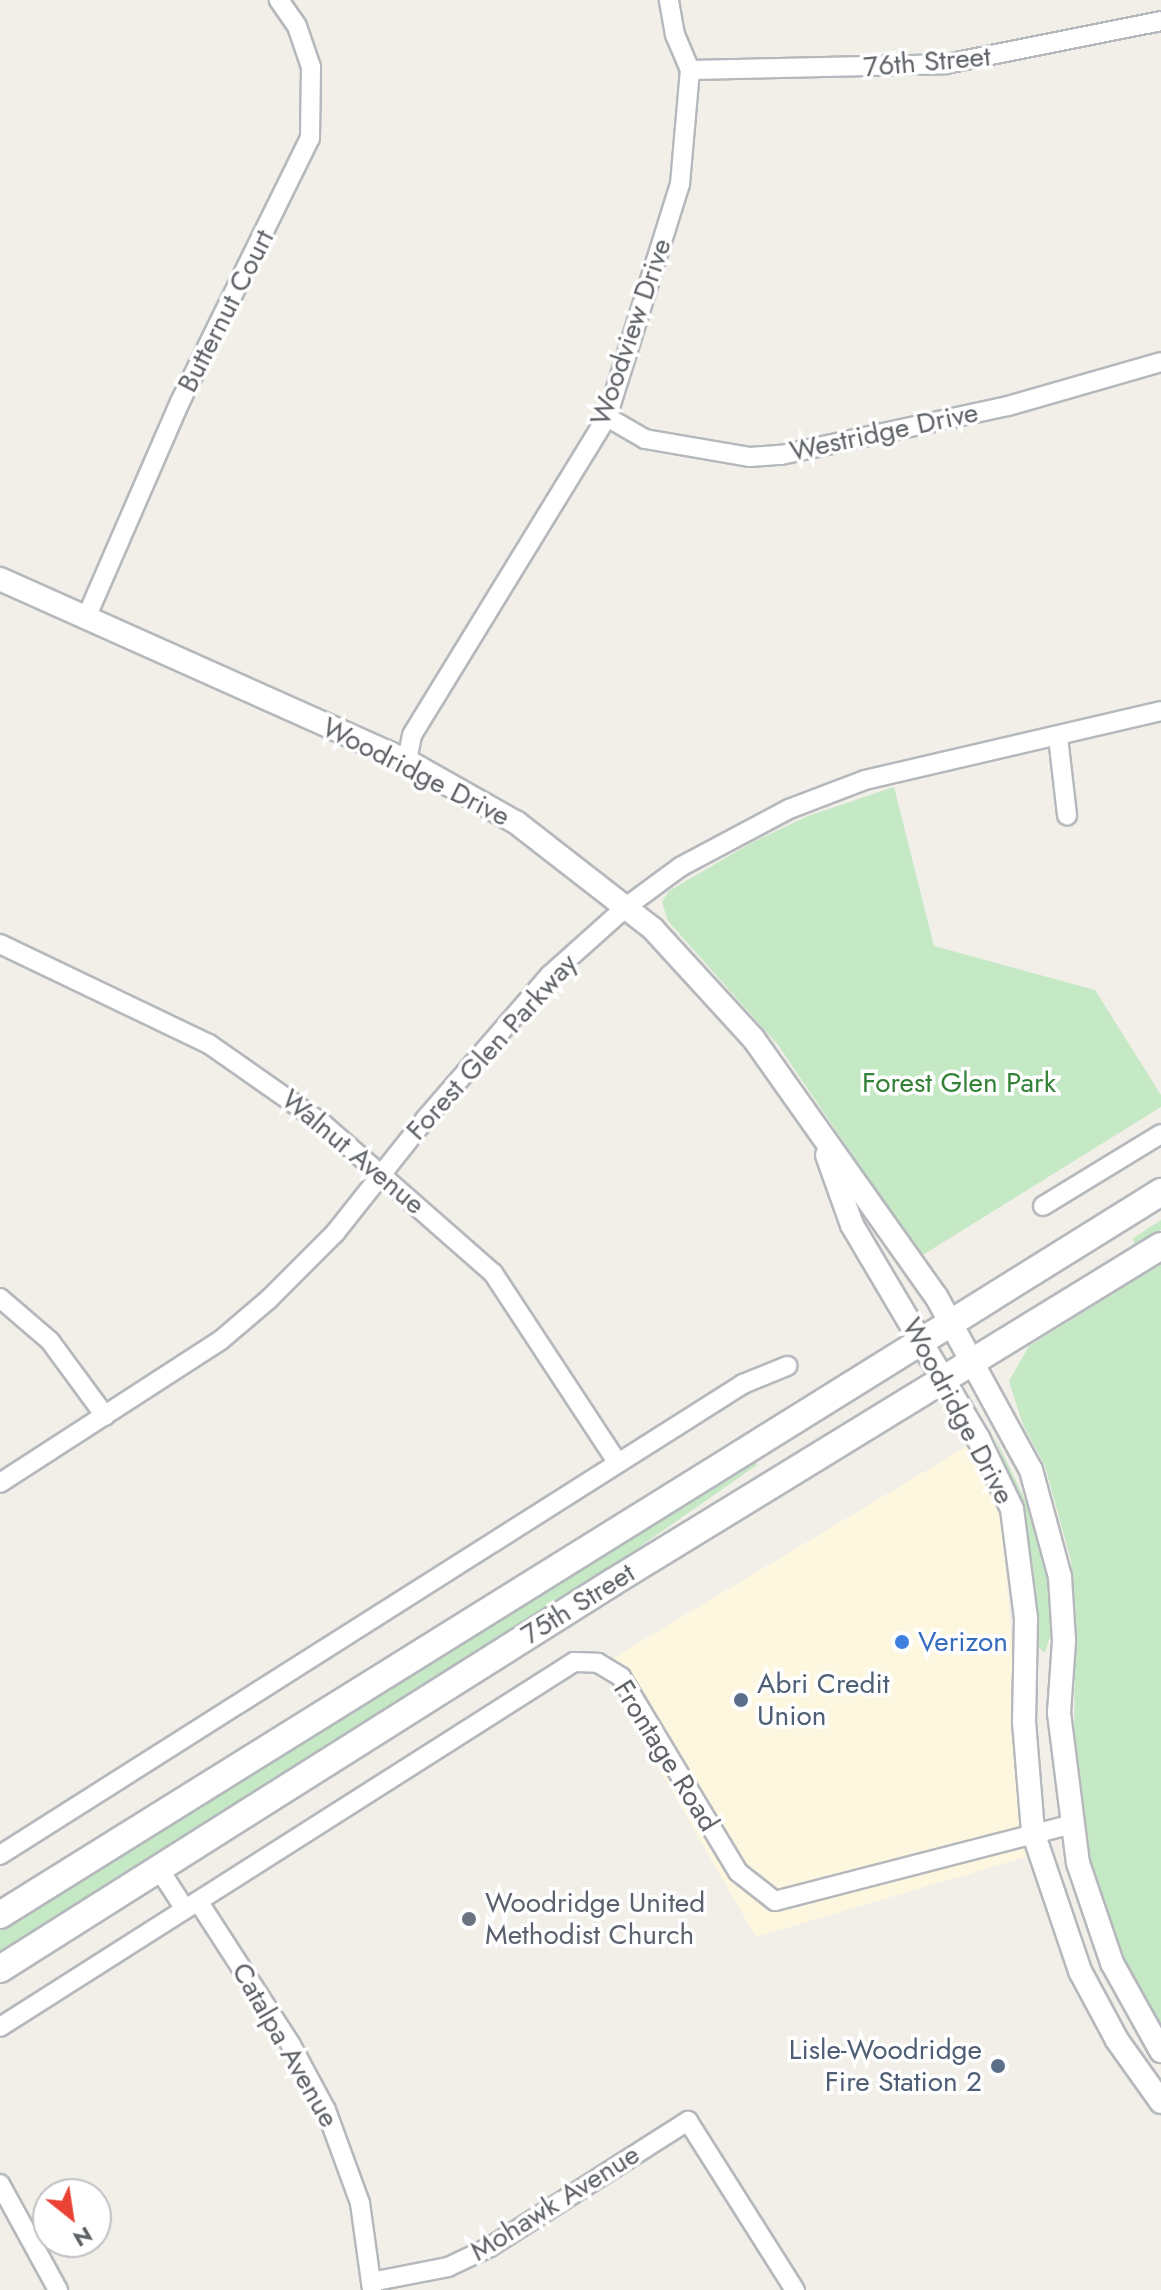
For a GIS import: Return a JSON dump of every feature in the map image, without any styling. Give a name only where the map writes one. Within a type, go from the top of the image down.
[{"type":"main road","name":"75th Street","points":[[0,1915],[1161,1192]]},
{"type":"main road","name":"75th Street","points":[[0,1969],[1161,1246]]},
{"type":"street","name":"Butternut Court","points":[[86,618],[180,402],[310,138],[311,67],[297,26],[279,0]]},
{"type":"street","name":"Woodview Drive","points":[[407,761],[412,735],[607,417],[680,184],[690,70],[675,35],[669,0]]},
{"type":"street","name":"76th Street","points":[[690,70],[946,64],[1161,21]]},
{"type":"street","name":"Westridge Drive","points":[[607,417],[645,439],[750,457],[781,455],[1008,406],[1161,362]]},
{"type":"street","name":"Woodridge Drive","points":[[0,579],[407,761],[517,823],[626,907],[686,962],[753,1038],[821,1139],[883,1215],[950,1321],[1031,1470],[1047,1517],[1062,1607],[1059,1713],[1078,1863],[1103,1939],[1161,2051]]},
{"type":"street","name":"Forest Glen Parkway","points":[[0,1483],[221,1340],[269,1299],[335,1233],[527,999],[626,907],[711,849],[815,799],[920,766],[1058,737],[1161,711]]},
{"type":"street","points":[[1058,737],[1067,815]]},
{"type":"street","name":"Walnut Avenue","points":[[0,944],[209,1044],[287,1096],[493,1273],[618,1463]]},
{"type":"street","points":[[1043,1206],[1161,1134]]},
{"type":"street","name":"Woodridge Drive","points":[[821,1139],[852,1225],[1000,1476],[1017,1527],[1026,1619],[1024,1722],[1033,1832],[1080,1971],[1117,2040],[1161,2102]]},
{"type":"street","points":[[0,1298],[50,1341],[105,1416]]},
{"type":"street","points":[[0,1855],[743,1384],[787,1366]]},
{"type":"street","name":"Frontage Road","points":[[0,2027],[574,1662],[598,1663],[621,1677],[738,1872],[775,1901],[1073,1824]]},
{"type":"street","name":"Catalpa Avenue","points":[[159,1869],[192,1905],[291,2045],[326,2110],[360,2203],[372,2286]]},
{"type":"street","name":"Mohawk Avenue","points":[[372,2286],[448,2267],[490,2247],[688,2121],[795,2290]]},
{"type":"street","points":[[0,2184],[58,2290]]},
{"type":"shaded area","points":[[969,1445],[1000,1498],[1029,1856],[756,1937],[600,1666]]},
{"type":"green space","name":"Forest Glen Park","points":[[894,787],[934,946],[1095,990],[1161,1095],[1161,1107],[921,1256],[778,1045],[668,921],[662,902],[669,891],[751,843],[808,816]]},
{"type":"green space","points":[[1161,1220],[1161,1230],[1136,1245],[1132,1239]]},
{"type":"green space","points":[[1161,1264],[1161,2034],[1125,1966],[1091,1870],[1074,1771],[1075,1602],[1071,1561],[1045,1466],[1023,1425],[1009,1381],[1029,1346]]},
{"type":"green space","points":[[994,1435],[1027,1504],[1049,1565],[1053,1627],[1045,1653],[1036,1645],[1024,1514]]},
{"type":"green space","points":[[754,1458],[757,1465],[605,1571],[0,1953],[0,1931]]},
{"type":"place","name":"Verizon","points":[[902,1642]]},
{"type":"place","name":"Abri Credit Union","points":[[741,1700]]},
{"type":"place","name":"Woodridge United Methodist Church","points":[[469,1919]]},
{"type":"place","name":"Lisle-Woodridge Fire Station 2","points":[[998,2066]]}]
